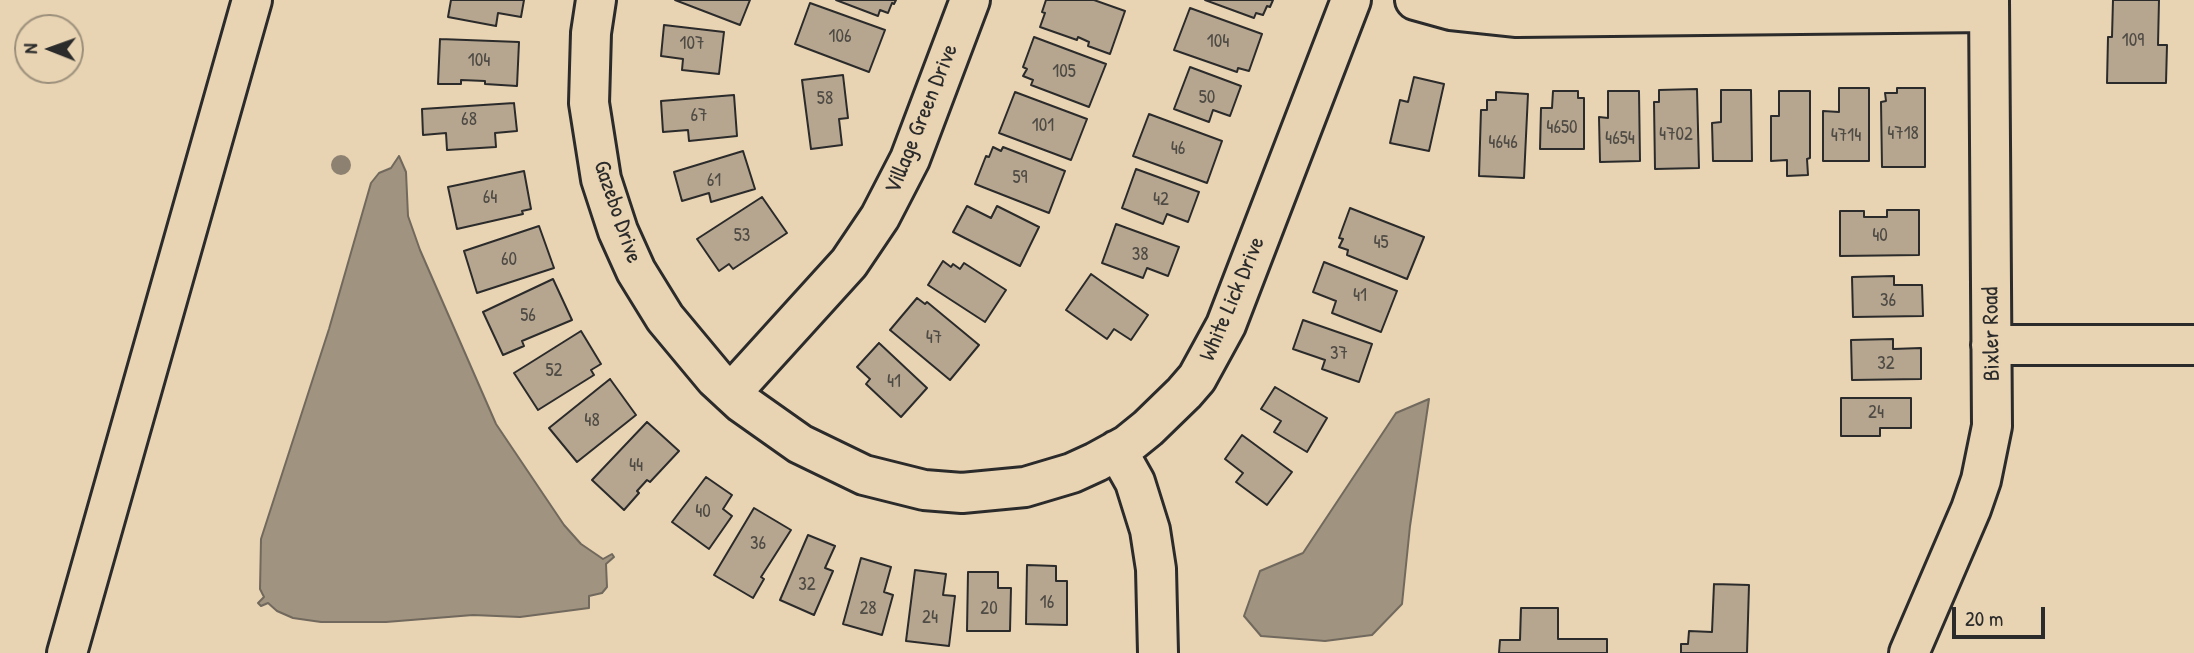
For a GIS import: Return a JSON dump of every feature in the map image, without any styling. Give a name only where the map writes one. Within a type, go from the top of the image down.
[{"type":"main road","points":[[69,646],[252,0]]},
{"type":"main road","name":"Gazebo Drive","points":[[596,0],[591,33],[591,125],[601,179],[618,230],[636,271],[658,309],[699,361],[731,393]]},
{"type":"main road","name":"Village Green Drive","points":[[731,393],[849,263],[880,217],[910,159],[970,0]]},
{"type":"main road","name":"White Lick Drive","points":[[731,393],[788,436],[825,457],[864,475],[936,492],[976,493],[1025,487],[1072,473],[1118,450],[1149,428],[1184,394],[1221,338],[1351,0]]},
{"type":"main road","points":[[1415,0],[1451,10],[1517,17],[1989,6]]},
{"type":"main road","name":"Bixler Road","points":[[1909,653],[1971,509],[1981,480],[1992,426],[1989,6]]},
{"type":"main road","points":[[1991,345],[2194,345]]},
{"type":"main road","points":[[1118,450],[1135,482],[1148,518],[1156,569],[1158,653]]},
{"type":"shaded area","points":[[399,156],[406,172],[408,216],[420,250],[496,424],[564,525],[581,544],[603,559],[612,554],[614,557],[606,564],[607,587],[602,593],[589,596],[589,608],[520,617],[473,615],[386,622],[321,622],[293,618],[277,611],[268,603],[261,606],[258,603],[264,597],[260,589],[261,539],[329,329],[371,183],[379,173],[391,168]]},
{"type":"shaded area","points":[[1429,399],[1410,526],[1402,604],[1372,635],[1325,641],[1261,636],[1244,616],[1260,571],[1303,553],[1396,413]]},
{"type":"building","points":[[451,0],[524,0],[521,17],[498,13],[496,26],[448,17]]},
{"type":"building","points":[[675,0],[750,0],[740,25]]},
{"type":"building","points":[[836,0],[896,0],[888,13],[880,10],[878,16]]},
{"type":"building","points":[[1046,0],[1094,0],[1125,11],[1110,54],[1088,46],[1089,42],[1078,37],[1077,40],[1040,27]]},
{"type":"building","points":[[1205,0],[1273,0],[1263,15],[1256,13],[1254,18]]},
{"type":"building","points":[[2113,0],[2159,0],[2158,45],[2167,45],[2166,83],[2107,83],[2108,37],[2112,37]]},
{"type":"building","points":[[810,3],[885,30],[869,72],[795,44]]},
{"type":"building","points":[[1190,8],[1262,34],[1249,71],[1238,68],[1237,72],[1174,50]]},
{"type":"building","points":[[664,25],[724,32],[719,74],[682,70],[683,59],[661,56]]},
{"type":"building","points":[[1034,37],[1106,64],[1089,107],[1031,85],[1033,80],[1023,76],[1027,69],[1023,67]]},
{"type":"building","points":[[440,39],[519,42],[517,86],[461,80],[461,84],[438,84]]},
{"type":"building","points":[[1190,67],[1241,86],[1230,116],[1213,110],[1209,122],[1174,109]]},
{"type":"building","points":[[843,75],[848,118],[839,119],[842,145],[811,149],[802,80]]},
{"type":"building","points":[[1414,77],[1444,84],[1429,151],[1390,143],[1400,100],[1408,102]]},
{"type":"building","points":[[1839,88],[1869,88],[1869,161],[1823,161],[1823,111],[1839,112]]},
{"type":"building","points":[[1897,88],[1925,88],[1925,167],[1882,167],[1881,102],[1886,101],[1885,93],[1897,93]]},
{"type":"building","points":[[1697,89],[1699,168],[1655,169],[1654,102],[1659,102],[1659,90]]},
{"type":"building","points":[[1721,90],[1751,90],[1752,161],[1713,161],[1712,123],[1721,122]]},
{"type":"building","points":[[1553,91],[1578,91],[1578,98],[1584,98],[1584,149],[1540,149],[1541,108],[1552,108]]},
{"type":"building","points":[[1608,91],[1639,91],[1640,161],[1600,162],[1599,117],[1608,118]]},
{"type":"building","points":[[1779,91],[1810,91],[1808,175],[1787,176],[1787,160],[1771,161],[1771,116],[1779,116]]},
{"type":"building","points":[[1015,92],[1087,119],[1071,160],[999,133]]},
{"type":"building","points":[[1496,92],[1528,94],[1524,178],[1479,176],[1481,110],[1487,110],[1487,100],[1496,100]]},
{"type":"building","points":[[734,95],[737,136],[689,141],[688,130],[663,132],[661,101]]},
{"type":"building","points":[[514,103],[517,131],[495,133],[496,147],[447,150],[446,133],[423,135],[422,109]]},
{"type":"building","points":[[1149,114],[1222,141],[1207,183],[1133,156]]},
{"type":"building","points":[[993,147],[1001,151],[1003,147],[1065,171],[1049,213],[975,184],[986,156],[989,157]]},
{"type":"building","points":[[743,151],[755,189],[711,202],[709,193],[682,201],[674,172]]},
{"type":"building","points":[[1136,169],[1199,192],[1188,222],[1167,214],[1163,224],[1122,208]]},
{"type":"building","points":[[524,171],[531,209],[522,211],[523,214],[457,229],[448,187]]},
{"type":"building","points":[[762,197],[787,233],[733,269],[729,264],[719,271],[697,239]]},
{"type":"building","points":[[967,206],[991,218],[997,206],[1039,227],[1020,266],[953,232]]},
{"type":"building","points":[[1350,208],[1424,237],[1407,279],[1347,255],[1348,250],[1339,247],[1343,239],[1339,238]]},
{"type":"building","points":[[1887,210],[1919,210],[1919,255],[1840,256],[1840,211],[1864,211],[1864,217],[1887,217]]},
{"type":"building","points":[[1116,224],[1179,247],[1168,276],[1147,268],[1143,278],[1102,263]]},
{"type":"building","points":[[539,226],[554,268],[477,293],[464,251]]},
{"type":"building","points":[[943,261],[960,269],[964,263],[1006,290],[985,322],[928,285]]},
{"type":"building","points":[[1324,262],[1397,291],[1381,332],[1332,313],[1336,301],[1313,292]]},
{"type":"building","points":[[1091,274],[1148,315],[1131,340],[1114,329],[1107,339],[1066,310]]},
{"type":"building","points":[[1894,276],[1894,285],[1922,285],[1923,316],[1853,317],[1852,277]]},
{"type":"building","points":[[553,279],[572,320],[522,341],[524,346],[503,355],[483,312]]},
{"type":"building","points":[[917,298],[925,304],[927,302],[979,345],[950,380],[890,330]]},
{"type":"building","points":[[1303,320],[1372,344],[1359,382],[1322,369],[1325,360],[1293,349]]},
{"type":"building","points":[[581,331],[601,364],[591,370],[594,375],[538,410],[514,373]]},
{"type":"building","points":[[1893,339],[1893,349],[1921,348],[1921,379],[1852,380],[1851,340]]},
{"type":"building","points":[[879,343],[927,388],[901,417],[866,384],[870,379],[857,367]]},
{"type":"building","points":[[610,379],[636,415],[577,462],[549,428]]},
{"type":"building","points":[[1275,387],[1327,418],[1307,452],[1274,432],[1281,421],[1261,409]]},
{"type":"building","points":[[1841,398],[1911,398],[1911,428],[1880,428],[1880,436],[1841,436]]},
{"type":"building","points":[[647,422],[679,451],[650,482],[647,480],[624,510],[592,480]]},
{"type":"building","points":[[1242,435],[1292,472],[1267,505],[1236,482],[1243,473],[1225,459]]},
{"type":"building","points":[[706,477],[732,495],[723,509],[732,516],[709,549],[672,522]]},
{"type":"building","points":[[754,508],[791,530],[761,577],[764,579],[753,598],[714,575]]},
{"type":"building","points":[[808,535],[835,546],[825,568],[833,571],[814,615],[780,600]]},
{"type":"building","points":[[861,558],[891,567],[884,592],[893,595],[882,635],[843,624]]},
{"type":"building","points":[[1027,565],[1056,566],[1056,581],[1067,581],[1067,625],[1026,624]]},
{"type":"building","points":[[915,570],[946,574],[943,595],[955,596],[949,646],[906,641]]},
{"type":"building","points":[[968,572],[998,572],[998,588],[1011,588],[1010,631],[967,631]]},
{"type":"building","points":[[1714,584],[1749,585],[1747,653],[1681,653],[1681,644],[1688,644],[1689,631],[1712,632]]},
{"type":"building","points":[[1521,608],[1558,608],[1558,639],[1607,639],[1607,653],[1499,653],[1500,640],[1520,640]]}]
